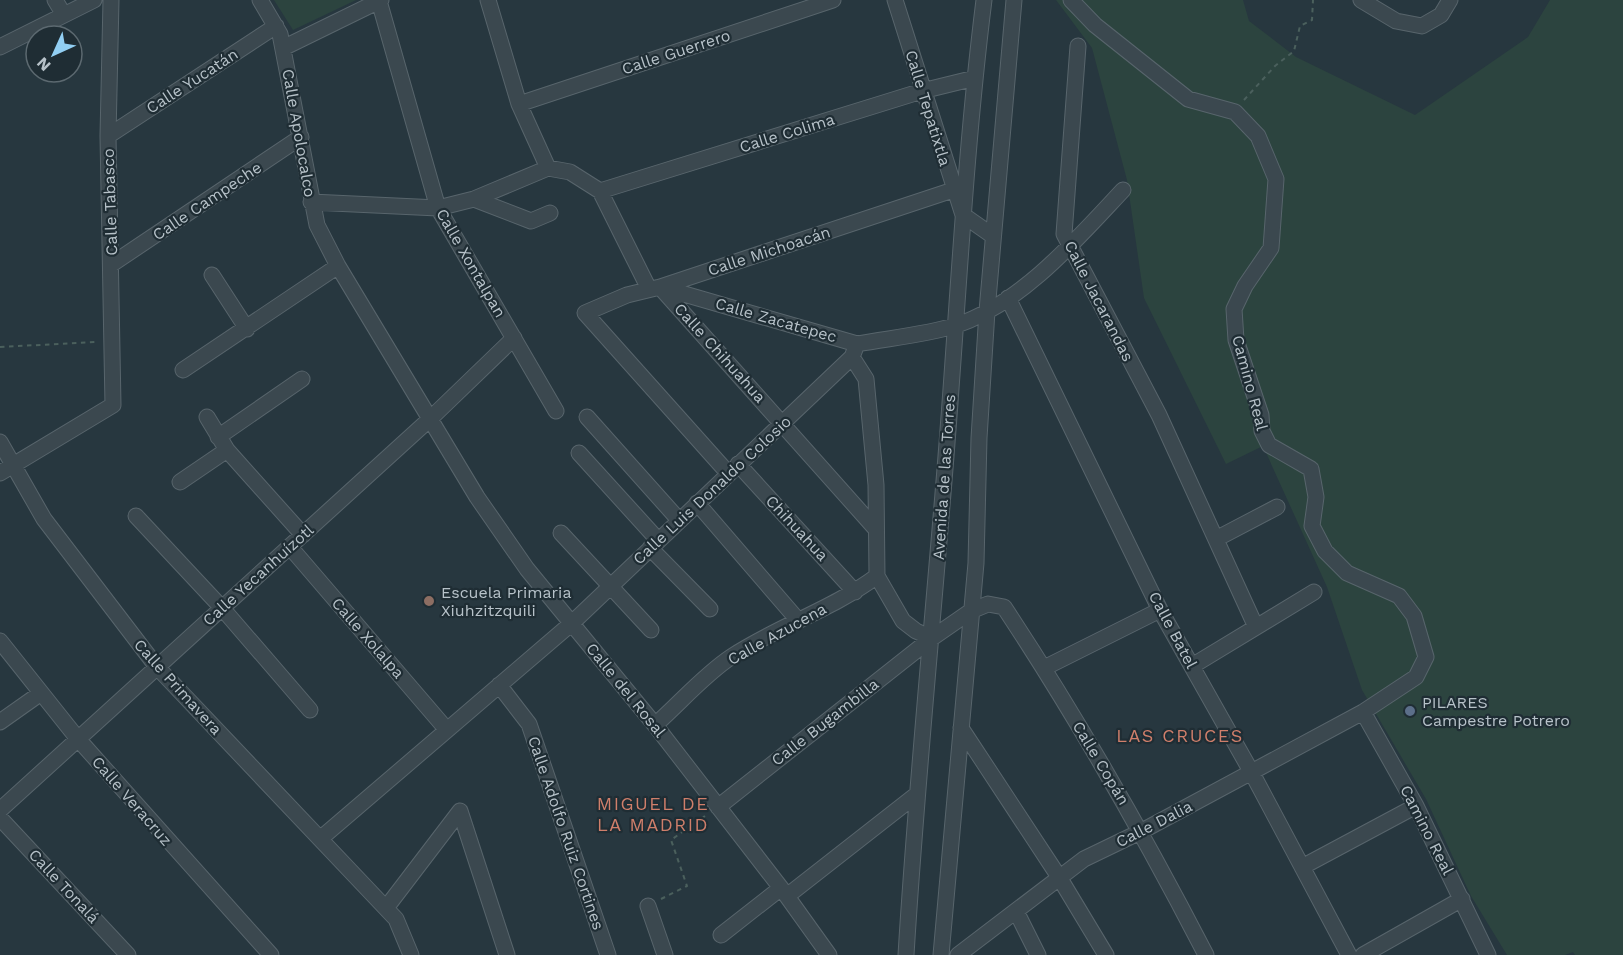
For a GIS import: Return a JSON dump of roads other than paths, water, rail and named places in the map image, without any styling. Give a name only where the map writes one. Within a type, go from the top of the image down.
[{"type":"street","points":[[55,0],[64,15]]},
{"type":"street","points":[[0,47],[94,0]]},
{"type":"street","name":"Calle Tabasco","points":[[14,464],[113,405],[108,136],[111,0]]},
{"type":"street","name":"Calle Apolocalco","points":[[260,0],[276,26],[283,48],[316,225],[338,266],[431,418]]},
{"type":"street","points":[[488,0],[519,104],[548,168]]},
{"type":"street","name":"Calle Guerrero","points":[[519,104],[833,0]]},
{"type":"street","name":"Calle Tepatixtla","points":[[895,0],[953,190],[963,215]]},
{"type":"street","name":"Avenida de las Torres","points":[[906,955],[916,795],[932,638],[963,215],[984,0]]},
{"type":"street","name":"Avenida de las Torres","points":[[941,955],[971,611],[987,311],[1014,0]]},
{"type":"street","name":"Camino Real","points":[[1071,0],[1095,25],[1188,99],[1235,112],[1258,136],[1276,179],[1271,248],[1245,286],[1234,309],[1236,340],[1261,415],[1262,431],[1269,445],[1311,469],[1316,497],[1312,526],[1325,551],[1347,573],[1399,596],[1414,616],[1425,657],[1416,677],[1363,712],[1416,806],[1488,955]]},
{"type":"street","points":[[1361,0],[1396,21],[1422,26],[1441,15],[1450,0]]},
{"type":"street","points":[[283,48],[380,1]]},
{"type":"street","name":"Calle Xontalpan","points":[[380,1],[438,208],[556,411]]},
{"type":"street","name":"Calle Yucatán","points":[[108,136],[276,26]]},
{"type":"street","name":"Calle Jacarandas","points":[[1078,46],[1064,234],[1159,415],[1255,625]]},
{"type":"street","name":"Calle Colima","points":[[600,191],[922,91],[975,78]]},
{"type":"street","name":"Calle Campeche","points":[[112,264],[301,137]]},
{"type":"street","points":[[311,202],[438,208],[474,199],[548,168],[570,172],[600,191]]},
{"type":"street","name":"Calle Michoacán","points":[[733,469],[585,313],[627,295],[953,190]]},
{"type":"street","points":[[932,638],[916,631],[903,621],[878,576],[874,527],[876,485],[866,379],[855,350],[956,325],[987,311],[1008,298],[1070,246],[1123,190]]},
{"type":"street","name":"Calle Chihuahua","points":[[600,191],[654,288],[784,423],[874,527]]},
{"type":"street","points":[[474,199],[531,221],[550,213]]},
{"type":"street","points":[[963,215],[993,236]]},
{"type":"street","points":[[183,370],[338,266]]},
{"type":"street","points":[[212,274],[247,329]]},
{"type":"street","name":"Calle Zacatepec","points":[[654,288],[855,350]]},
{"type":"street","name":"Calle Batel","points":[[1008,298],[1160,610],[1252,773],[1349,955]]},
{"type":"street","name":"Calle Yecanhuízotl","points":[[0,810],[431,418],[514,338]]},
{"type":"street","name":"Calle Luis Donaldo Colosio","points":[[320,839],[572,623],[784,423],[855,350]]},
{"type":"street","points":[[218,436],[302,379]]},
{"type":"street","points":[[207,417],[227,450],[303,535]]},
{"type":"street","points":[[587,417],[679,520]]},
{"type":"street","name":"Calle del Rosal","points":[[431,418],[477,497],[527,569],[655,725],[784,892],[829,955]]},
{"type":"street","name":"Calle Primavera","points":[[0,442],[44,519],[157,667],[396,919],[411,955]]},
{"type":"street","points":[[180,482],[227,450]]},
{"type":"street","points":[[579,453],[710,609]]},
{"type":"street","points":[[0,473],[14,464]]},
{"type":"street","name":"Chihuahua","points":[[733,469],[855,592]]},
{"type":"street","points":[[697,503],[797,619]]},
{"type":"street","points":[[1216,539],[1277,507]]},
{"type":"street","points":[[136,516],[222,608],[310,710]]},
{"type":"street","points":[[561,533],[651,630]]},
{"type":"street","name":"Calle Xolalpa","points":[[290,547],[447,730]]},
{"type":"street","name":"Calle Azucena","points":[[655,725],[730,658],[797,619],[855,592],[878,576]]},
{"type":"street","points":[[1192,666],[1255,625],[1314,592]]},
{"type":"street","name":"Calle Copán","points":[[971,611],[988,604],[1004,607],[1044,668],[1142,831],[1206,955]]},
{"type":"street","points":[[1044,668],[1160,610]]},
{"type":"street","name":"Calle Bugambilla","points":[[718,807],[932,638],[971,611]]},
{"type":"street","name":"Calle Veracruz","points":[[0,641],[78,739],[271,955]]},
{"type":"street","name":"Calle Adolfo Ruiz Cortines","points":[[499,685],[529,724],[608,955]]},
{"type":"street","points":[[0,722],[41,693]]},
{"type":"street","name":"Calle Dalia","points":[[958,955],[1084,859],[1142,831],[1363,712]]},
{"type":"street","points":[[961,728],[1059,877],[1106,955]]},
{"type":"street","points":[[721,935],[784,892],[916,795]]},
{"type":"street","points":[[1302,867],[1416,806]]},
{"type":"street","points":[[386,908],[460,811],[507,955]]},
{"type":"street","name":"Calle Tonalá","points":[[0,818],[128,955]]},
{"type":"street","points":[[1363,955],[1462,899]]},
{"type":"street","points":[[648,906],[665,955]]},
{"type":"street","points":[[1016,911],[1038,955]]},
{"type":"place","name":"Escuela Primaria Xiuhzitzquili","points":[[429,601]]},
{"type":"place","name":"PILARES Campestre Potrero","points":[[1410,711]]},
{"type":"district","name":"LAS CRUCES","points":[[1180,735]]},
{"type":"district","name":"MIGUEL DE LA MADRID","points":[[653,813]]}]
